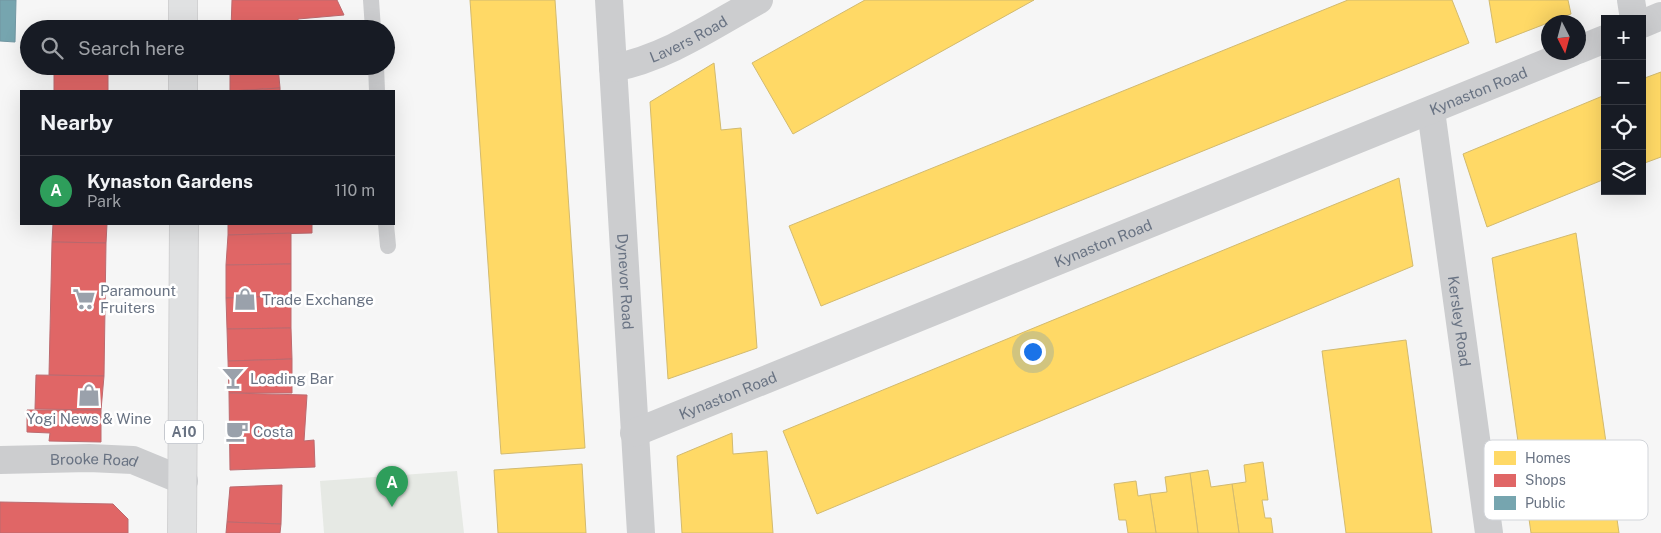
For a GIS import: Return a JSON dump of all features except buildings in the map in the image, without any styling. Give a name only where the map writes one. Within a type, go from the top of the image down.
[{"type":"highway","points":[[183,0],[183,20]]},
{"type":"highway","points":[[183,75],[183,90]]},
{"type":"highway","name":"A10","points":[[182,533],[184,480],[184,225]]},
{"type":"street","name":"Dynevor Road","points":[[609,0],[634,433],[642,533]]},
{"type":"street","name":"Lavers Road","points":[[613,68],[641,63],[759,0]]},
{"type":"street","points":[[1631,0],[1633,15]]},
{"type":"street","points":[[1646,22],[1661,16]]},
{"type":"street","points":[[1586,47],[1601,41]]},
{"type":"street","name":"Kynaston Road","points":[[634,433],[1554,60]]},
{"type":"street","name":"Kersley Road","points":[[1431,111],[1484,497]]},
{"type":"street","name":"Brooke Road","points":[[0,460],[89,458],[133,460],[184,480]]},
{"type":"street","name":"Kersley Road","points":[[1487,520],[1489,533]]},
{"type":"lane","points":[[371,0],[372,20]]},
{"type":"lane","points":[[376,75],[377,90]]},
{"type":"lane","points":[[386,225],[388,246]]},
{"type":"shaded area","points":[[457,471],[464,533],[324,533],[320,481]]},
{"type":"place","name":"Paramount Fruiters","points":[[84,299]]},
{"type":"place","name":"Trade Exchange","points":[[245,299]]},
{"type":"place","name":"Loading Bar","points":[[233,378]]},
{"type":"place","name":"Yogi News & Wine","points":[[89,395]]},
{"type":"place","name":"Costa","points":[[237,431]]},
{"type":"place","name":"Kynaston Gardens","points":[[392,507]]}]
